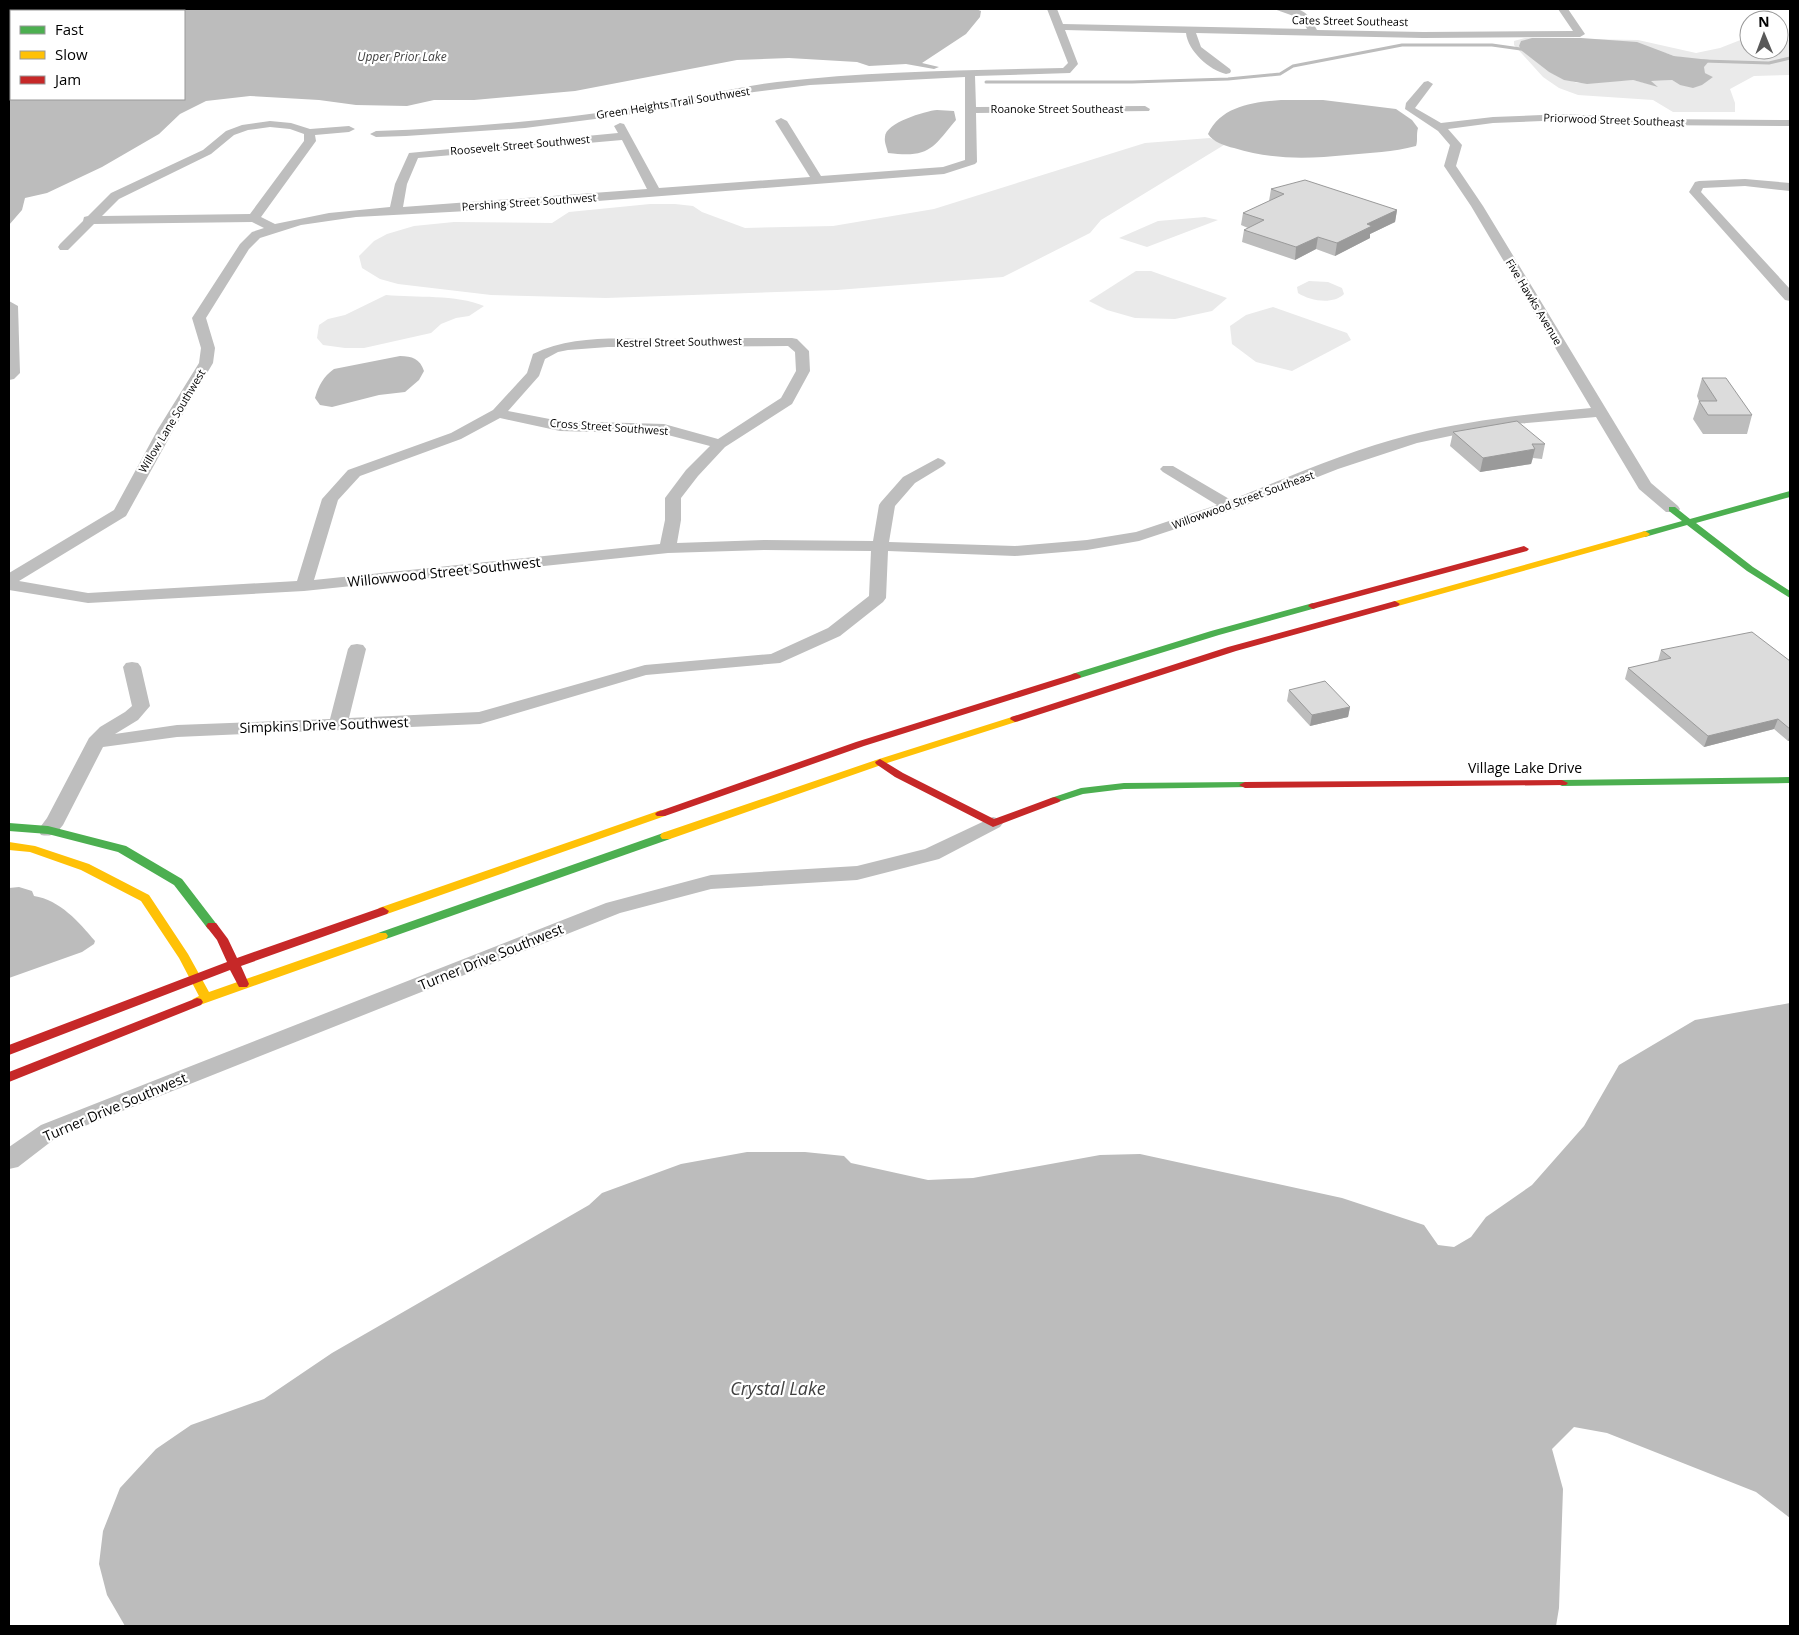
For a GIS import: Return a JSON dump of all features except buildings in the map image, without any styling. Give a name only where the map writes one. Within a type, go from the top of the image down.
[{"type":"main road","points":[[9,1077],[243,984],[880,762],[1232,649],[1790,494]]},
{"type":"main road","points":[[1658,513],[1690,504]]},
{"type":"main road","name":"Five Hawks Avenue","points":[[1672,509],[1750,569],[1790,595]]},
{"type":"main road","points":[[9,1050],[233,964],[860,744],[1215,632],[1537,545]]},
{"type":"main road","points":[[880,762],[899,774],[993,823]]},
{"type":"main road","name":"Village Lake Drive","points":[[993,823],[1081,791],[1124,786],[1642,783],[1790,780]]},
{"type":"main road","points":[[9,827],[48,830],[122,849],[178,882],[222,939],[243,984]]},
{"type":"main road","points":[[9,846],[32,849],[85,867],[146,898],[206,998]]},
{"type":"street","points":[[1052,9],[1060,27]]},
{"type":"street","points":[[1278,9],[1293,11],[1306,17],[1314,33]]},
{"type":"street","name":"Cates Street Southeast","points":[[1060,27],[1423,35],[1580,34],[1563,9]]},
{"type":"street","name":"Green Heights Trail Southwest","points":[[376,134],[430,133],[614,114],[773,86],[848,78],[1066,71],[1073,64],[1060,27]]},
{"type":"street","points":[[1190,29],[1190,40],[1198,50],[1226,71]]},
{"type":"street","points":[[970,73],[970,110]]},
{"type":"street","name":"Five Hawks Avenue","points":[[1428,84],[1410,105],[1410,109],[1447,133],[1456,145],[1450,166],[1477,206],[1645,486],[1672,509]]},
{"type":"street","name":"Roanoke Street Southeast","points":[[970,110],[1145,108]]},
{"type":"street","name":"Pershing Street Southwest","points":[[274,228],[307,220],[396,210],[490,206],[944,170],[971,162],[970,110]]},
{"type":"street","points":[[614,114],[656,192]]},
{"type":"street","name":"Priorwood Street Southeast","points":[[1438,127],[1501,120],[1566,117],[1644,122],[1790,123]]},
{"type":"street","points":[[781,121],[817,180]]},
{"type":"street","points":[[64,247],[88,220],[114,196],[207,152],[230,133],[246,127],[270,124],[292,126],[309,132],[348,129]]},
{"type":"street","points":[[254,218],[310,141],[309,132]]},
{"type":"street","name":"Roosevelt Street Southwest","points":[[396,210],[401,184],[413,155],[626,136]]},
{"type":"street","points":[[1790,187],[1760,183],[1715,182],[1699,185],[1695,192],[1790,297]]},
{"type":"street","points":[[88,220],[254,218],[274,228]]},
{"type":"street","name":"Willow Lane Southwest","points":[[9,580],[120,513],[166,429],[206,363],[208,348],[199,318],[244,247],[256,236],[274,228]]},
{"type":"street","points":[[9,305],[13,374],[9,376]]},
{"type":"street","name":"Kestrel Street Southwest","points":[[498,412],[525,385],[534,373],[538,357],[554,348],[608,343],[792,342],[802,351],[803,371],[787,401],[720,444]]},
{"type":"street","points":[[304,586],[330,499],[354,473],[456,436],[498,412]]},
{"type":"street","name":"Cross Street Southwest","points":[[498,412],[560,426],[664,429],[720,444]]},
{"type":"street","name":"Willowwood Street Southeast","points":[[880,546],[1014,551],[1087,545],[1140,536],[1230,506],[1333,466],[1413,439],[1502,421],[1600,412]]},
{"type":"street","points":[[668,548],[673,520],[673,498],[692,472],[720,444]]},
{"type":"street","name":"Simpkins Drive Southwest","points":[[96,742],[177,732],[480,718],[645,670],[774,659],[834,632],[877,598],[880,546],[887,505],[909,480],[938,463]]},
{"type":"street","points":[[1168,469],[1230,506]]},
{"type":"street","name":"Willowwood Street Southwest","points":[[9,585],[88,598],[304,586],[668,548],[764,545],[880,546]]},
{"type":"street","points":[[338,725],[357,649]]},
{"type":"street","points":[[48,830],[56,821],[96,742],[107,728],[138,712],[141,706],[132,667]]},
{"type":"street","name":"Turner Drive Southwest","points":[[9,1160],[49,1131],[613,908],[711,882],[857,874],[932,854],[993,823]]},
{"type":"shaded area","points":[[1525,38],[1638,40],[1696,53],[1720,48],[1739,41],[1739,60],[1789,60],[1790,40],[1790,75],[1754,76],[1730,89],[1735,103],[1735,112],[1673,112],[1653,100],[1578,95],[1559,88],[1543,77],[1514,45],[1514,41]],"holes":[[[1666,53],[1709,61],[1703,67],[1705,73],[1713,77],[1680,85],[1672,80],[1650,81],[1657,86],[1633,80],[1577,83],[1549,72],[1532,58]]]},
{"type":"shaded area","points":[[1210,138],[1224,145],[1101,220],[1090,233],[1003,277],[837,290],[606,298],[491,295],[398,284],[380,279],[362,268],[359,256],[374,241],[387,234],[414,226],[454,222],[552,223],[569,212],[650,204],[693,206],[702,212],[745,228],[833,226],[934,209],[1145,143]]},
{"type":"shaded area","points":[[1205,217],[1218,220],[1147,247],[1119,238],[1158,221]]},
{"type":"shaded area","points":[[1136,271],[1151,271],[1227,298],[1212,311],[1175,319],[1135,318],[1107,310],[1089,301]]},
{"type":"shaded area","points":[[1309,281],[1328,282],[1342,288],[1344,294],[1334,300],[1321,301],[1298,293],[1297,287]]},
{"type":"shaded area","points":[[386,295],[449,298],[484,306],[469,316],[456,318],[441,324],[431,333],[364,348],[323,345],[317,338],[319,325],[328,319],[345,315]]},
{"type":"shaded area","points":[[1273,307],[1347,333],[1351,340],[1292,371],[1256,362],[1232,344],[1230,326],[1246,315]]},
{"type":"water","name":"Upper Prior Lake","points":[[9,9],[976,9],[981,11],[980,17],[966,34],[922,63],[939,67],[934,69],[906,64],[869,66],[857,62],[789,58],[737,60],[575,91],[474,100],[434,100],[407,106],[356,105],[319,100],[250,96],[206,101],[180,114],[159,134],[102,167],[47,193],[25,198],[22,210],[9,225],[9,82],[10,100],[185,100],[185,10],[10,10],[9,73]]},
{"type":"water","points":[[1532,38],[1581,38],[1637,42],[1674,56],[1710,60],[1704,67],[1705,73],[1713,77],[1702,85],[1693,88],[1680,85],[1672,80],[1651,81],[1658,87],[1633,80],[1587,84],[1564,80],[1549,72],[1522,51],[1519,46],[1521,41]]},
{"type":"water","points":[[1281,100],[1323,100],[1396,109],[1412,120],[1418,128],[1416,146],[1373,153],[1290,158],[1262,155],[1223,145],[1208,134],[1221,117],[1229,111],[1249,104]]},
{"type":"water","points":[[937,110],[954,111],[956,120],[935,145],[913,154],[888,153],[885,137],[891,127],[915,115]]},
{"type":"water","points":[[400,356],[415,359],[424,371],[419,380],[405,392],[379,395],[332,407],[320,405],[315,398],[322,382],[334,369]]},
{"type":"water","points":[[19,887],[32,891],[34,896],[43,898],[61,907],[95,941],[94,944],[82,952],[9,978],[9,888]]},
{"type":"water","name":"Crystal Lake","points":[[1790,1003],[1790,1518],[1756,1492],[1607,1433],[1574,1427],[1552,1449],[1563,1489],[1559,1608],[1556,1626],[125,1626],[107,1595],[99,1564],[103,1531],[120,1488],[156,1449],[191,1425],[264,1399],[332,1353],[589,1205],[602,1193],[681,1164],[747,1152],[805,1152],[844,1156],[851,1163],[928,1180],[973,1178],[1100,1155],[1140,1154],[1342,1198],[1424,1225],[1438,1245],[1454,1247],[1471,1237],[1486,1217],[1532,1185],[1584,1126],[1619,1065],[1695,1020]]},
{"type":"waterway","points":[[986,82],[1132,82],[1228,79],[1280,74],[1293,66],[1402,45],[1492,45],[1527,50]]},
{"type":"waterway","points":[[1703,61],[1769,63],[1790,58]]},
{"type":"traffic: fast","points":[[1645,534],[1790,494]]},
{"type":"traffic: fast","points":[[1672,509],[1750,569],[1790,595]]},
{"type":"traffic: fast","points":[[1076,676],[1215,633],[1313,606]]},
{"type":"traffic: fast","points":[[1562,783],[1790,780]]},
{"type":"traffic: fast","points":[[1055,800],[1081,791],[1124,786],[1245,785]]},
{"type":"traffic: fast","points":[[9,827],[48,830],[122,849],[178,882],[212,926]]},
{"type":"traffic: fast","points":[[382,936],[666,836]]},
{"type":"traffic: slow","points":[[1395,604],[1645,534]]},
{"type":"traffic: slow","points":[[666,836],[880,762],[1015,719]]},
{"type":"traffic: slow","points":[[383,911],[661,814]]},
{"type":"traffic: slow","points":[[9,846],[31,849],[85,867],[145,898],[184,957],[206,998]]},
{"type":"traffic: slow","points":[[197,1002],[382,936]]},
{"type":"traffic: jam","points":[[1313,606],[1524,549]]},
{"type":"traffic: jam","points":[[1015,719],[1232,649],[1395,604]]},
{"type":"traffic: jam","points":[[661,814],[860,744],[1076,676]]},
{"type":"traffic: jam","points":[[880,762],[899,775],[993,823],[1055,800]]},
{"type":"traffic: jam","points":[[1245,785],[1562,783]]},
{"type":"traffic: jam","points":[[9,1050],[233,964],[383,911]]},
{"type":"traffic: jam","points":[[212,926],[222,939],[243,984]]},
{"type":"traffic: jam","points":[[9,1077],[197,1002]]}]
